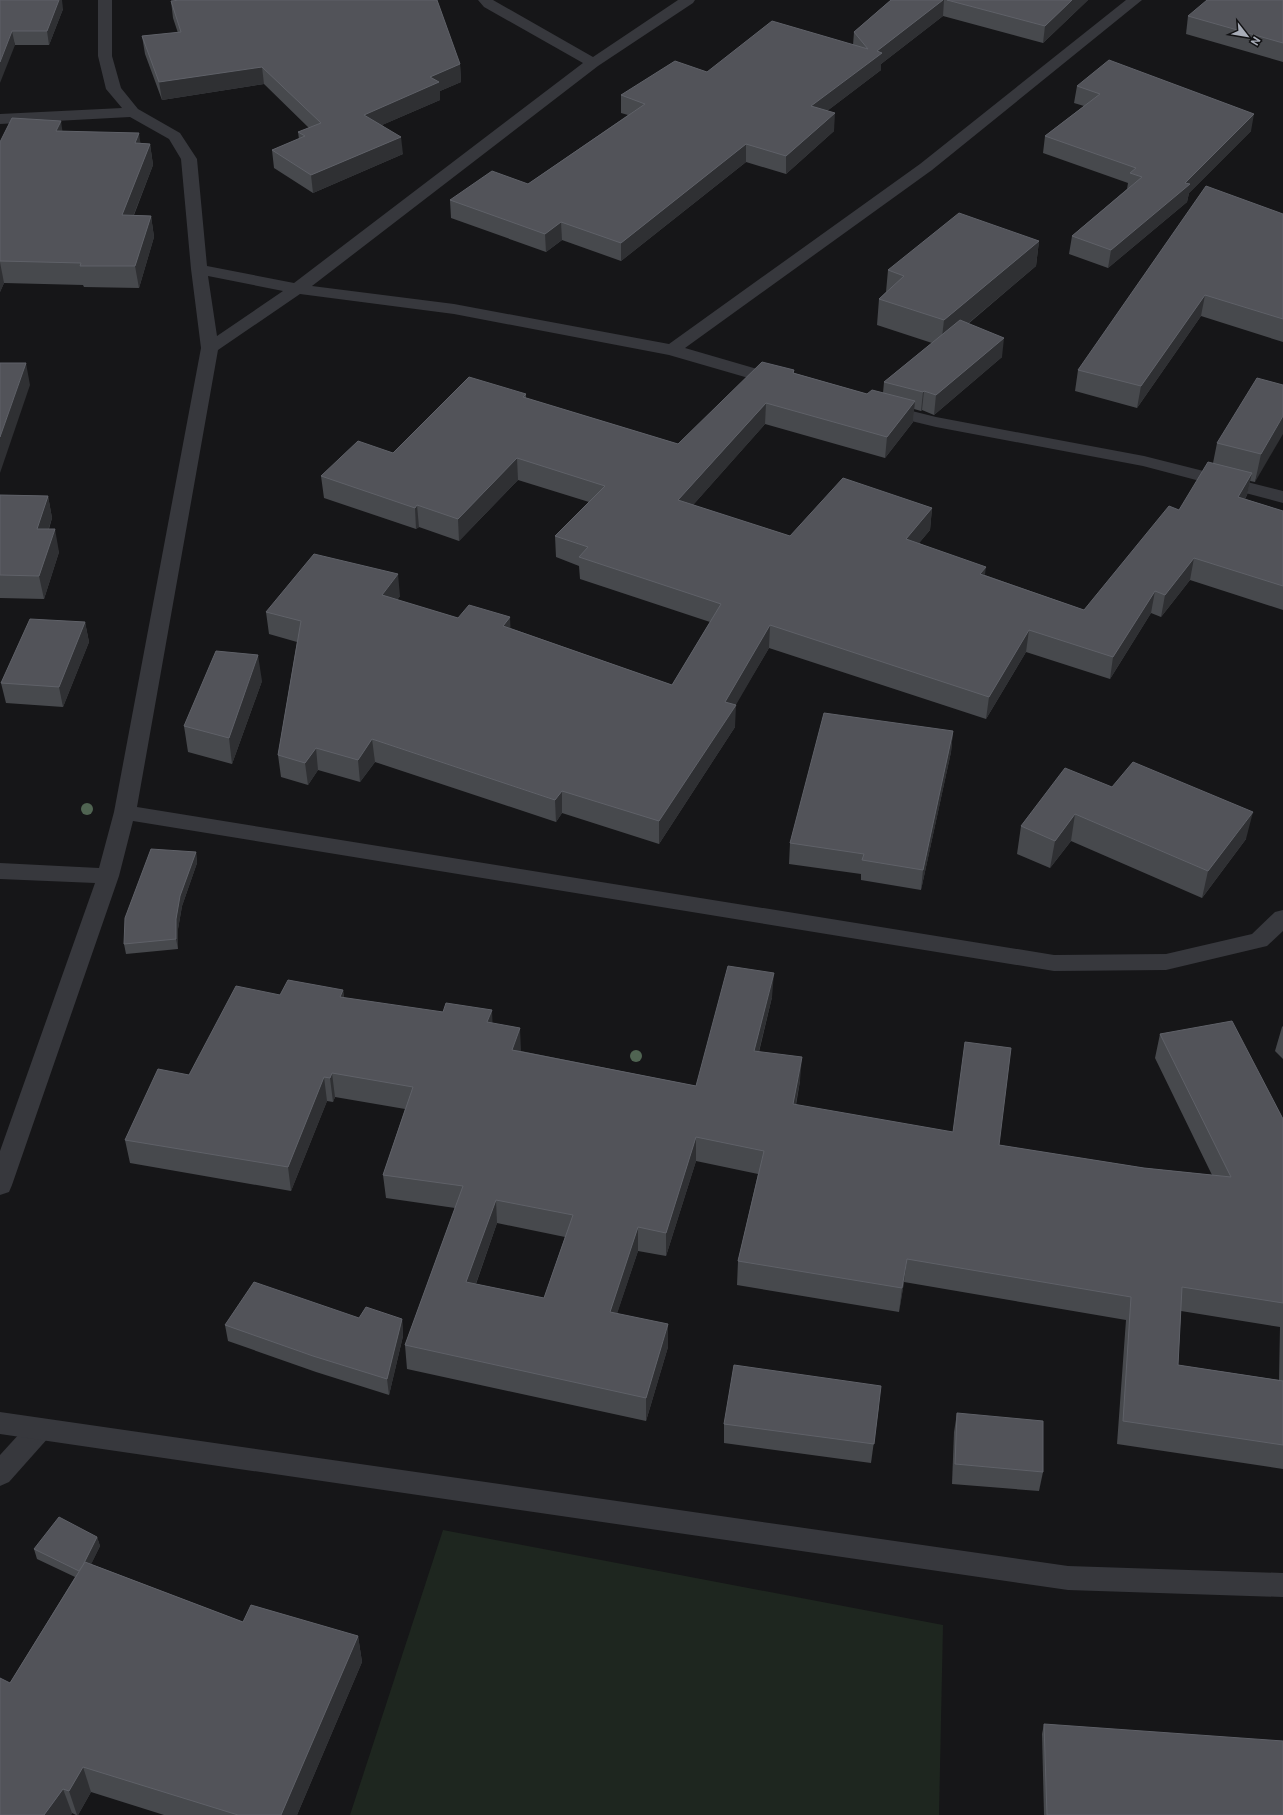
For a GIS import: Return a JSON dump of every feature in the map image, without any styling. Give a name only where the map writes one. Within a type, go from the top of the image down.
[{"type":"street","points":[[0,1184],[108,876],[125,812],[210,348],[199,269],[189,159],[175,136],[133,112],[114,89],[105,56],[105,0]]},
{"type":"street","points":[[485,0],[489,4],[593,63]]},
{"type":"street","points":[[210,348],[297,289],[593,63],[688,0]]},
{"type":"street","points":[[672,350],[692,334],[926,167],[1135,0]]},
{"type":"street","points":[[0,119],[133,112]]},
{"type":"street","points":[[199,269],[297,289],[454,309],[672,350],[712,363],[797,385]]},
{"type":"street","points":[[866,404],[936,422],[1144,461],[1283,496]]},
{"type":"street","points":[[125,812],[1054,963],[1166,962],[1259,940],[1283,918]]},
{"type":"street","points":[[0,871],[108,876]]},
{"type":"street","points":[[0,1423],[1068,1578],[1283,1585]]},
{"type":"street","points":[[0,1474],[40,1429]]},
{"type":"shaded area","points":[[443,1530],[943,1625],[939,1815],[350,1815]]},
{"type":"building","points":[[0,0],[59,0],[47,31],[12,31],[0,62]]},
{"type":"building","points":[[437,0],[460,64],[430,77],[439,82],[364,115],[401,137],[311,175],[272,150],[305,136],[298,132],[321,123],[262,67],[159,82],[142,36],[181,32],[171,1]]},
{"type":"building","points":[[891,0],[943,0],[877,51],[882,53],[811,106],[835,113],[786,156],[746,144],[621,243],[561,222],[545,234],[450,200],[492,171],[528,184],[645,104],[621,95],[675,61],[707,72],[772,21],[868,49],[854,32]]},
{"type":"building","points":[[947,0],[1072,0],[1045,26]]},
{"type":"building","points":[[1207,0],[1283,0],[1283,43],[1188,16]]},
{"type":"building","points":[[1109,60],[1254,114],[1185,183],[1190,184],[1111,250],[1072,236],[1142,177],[1130,173],[1136,168],[1045,136],[1100,94],[1077,86]]},
{"type":"building","points":[[12,118],[61,121],[56,131],[139,133],[135,143],[150,144],[122,215],[151,216],[135,266],[80,266],[81,263],[0,261],[0,142]]},
{"type":"building","points":[[1206,186],[1283,214],[1283,319],[1205,295],[1141,386],[1078,370]]},
{"type":"building","points":[[959,213],[1039,241],[944,320],[879,299],[904,276],[888,270]]},
{"type":"building","points":[[960,320],[1004,338],[936,395],[884,382]]},
{"type":"building","points":[[762,362],[794,370],[793,373],[867,394],[872,390],[915,401],[887,437],[766,403],[678,500],[790,536],[843,478],[932,508],[906,539],[986,567],[980,574],[1084,610],[1169,506],[1179,510],[1208,462],[1252,473],[1238,497],[1283,511],[1283,586],[1194,558],[1165,595],[1155,591],[1113,657],[1029,630],[989,697],[770,625],[725,702],[736,705],[659,821],[562,791],[555,800],[372,739],[358,760],[316,748],[305,763],[278,755],[301,621],[266,612],[314,554],[398,574],[382,595],[458,618],[469,605],[510,617],[503,626],[672,685],[721,604],[579,557],[588,547],[555,536],[605,486],[517,458],[458,519],[417,505],[415,508],[321,476],[358,441],[393,453],[469,377],[526,394],[523,397],[678,444]]},
{"type":"building","points":[[0,363],[26,363],[0,437]]},
{"type":"building","points":[[1257,378],[1283,385],[1283,416],[1261,454],[1217,443]]},
{"type":"building","points":[[0,495],[48,496],[37,529],[55,529],[39,576],[0,575]]},
{"type":"building","points":[[30,619],[85,622],[59,687],[1,683]]},
{"type":"building","points":[[216,651],[258,655],[229,738],[184,726]]},
{"type":"building","points":[[824,713],[953,731],[923,870],[862,860],[864,854],[790,843]]},
{"type":"building","points":[[1133,762],[1253,812],[1208,871],[1075,814],[1055,841],[1021,826],[1065,768],[1112,787]]},
{"type":"building","points":[[151,849],[196,852],[180,896],[176,919],[176,939],[124,944],[125,918]]},
{"type":"building","points":[[728,966],[774,973],[754,1051],[802,1057],[793,1104],[953,1132],[965,1042],[1011,1048],[999,1145],[1144,1168],[1231,1177],[1160,1034],[1232,1021],[1283,1119],[1283,1303],[1182,1287],[1178,1365],[1283,1381],[1283,1445],[1123,1421],[1131,1297],[907,1259],[902,1288],[738,1261],[764,1151],[696,1137],[666,1233],[638,1227],[610,1312],[668,1324],[646,1398],[405,1345],[463,1186],[383,1175],[413,1087],[332,1073],[330,1078],[324,1077],[288,1167],[125,1140],[158,1069],[189,1075],[236,986],[280,995],[288,980],[343,990],[340,997],[443,1012],[446,1003],[492,1010],[487,1022],[520,1028],[512,1050],[696,1086]],"holes":[[[496,1200],[573,1215],[544,1298],[466,1282]]]},
{"type":"building","points":[[254,1282],[359,1318],[366,1307],[402,1319],[387,1379],[313,1356],[225,1325]]},
{"type":"building","points":[[734,1365],[881,1386],[874,1444],[724,1424]]},
{"type":"building","points":[[957,1413],[1043,1421],[1043,1472],[955,1464]]},
{"type":"building","points":[[59,1517],[97,1537],[79,1571],[34,1549]]},
{"type":"building","points":[[85,1562],[243,1622],[251,1605],[358,1636],[281,1815],[238,1815],[83,1767],[69,1791],[63,1789],[44,1815],[0,1815],[0,1678],[10,1683]]},
{"type":"building","points":[[1044,1724],[1283,1741],[1283,1815],[1047,1815]]}]
